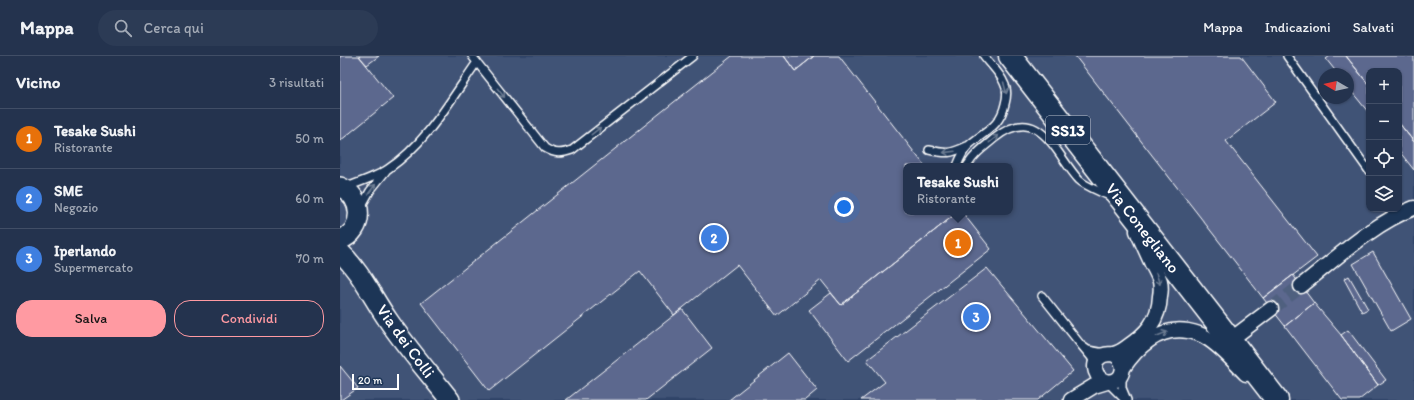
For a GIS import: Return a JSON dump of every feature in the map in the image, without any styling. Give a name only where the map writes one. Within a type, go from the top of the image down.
[{"type":"main road","name":"Via Conegliano","points":[[1010,56],[1276,400]]},
{"type":"street","points":[[341,187],[350,193],[356,201],[359,210]]},
{"type":"street","points":[[1071,400],[1081,390],[1100,357],[1129,346],[1153,324],[1158,313],[1160,302],[1160,281],[1126,205]]},
{"type":"street","points":[[1402,210],[1414,208]]},
{"type":"street","name":"Via dei Colli","points":[[359,210],[355,229],[357,254],[365,281]]},
{"type":"street","points":[[1301,286],[1397,212]]},
{"type":"street","points":[[340,240],[349,235],[355,229]]},
{"type":"street","name":"Via dei Colli","points":[[340,252],[354,266],[365,281],[388,321],[450,400]]},
{"type":"street","points":[[1230,340],[1271,309]]},
{"type":"street","points":[[1071,400],[1094,386],[1116,380],[1133,354],[1158,334],[1180,330],[1204,336],[1276,400]]},
{"type":"street","points":[[1110,354],[1120,359],[1122,363],[1122,370]]},
{"type":"street","points":[[1095,367],[1098,377],[1107,382]]},
{"type":"lane","points":[[472,56],[545,148],[558,154],[572,150],[693,56]]},
{"type":"lane","points":[[929,150],[946,154],[953,153],[968,145],[998,122],[1004,111],[1007,91],[1005,84],[984,56]]},
{"type":"lane","points":[[1287,56],[1366,167]]},
{"type":"lane","points":[[359,210],[370,190],[387,170],[414,148],[431,127],[477,62]]},
{"type":"lane","points":[[969,163],[977,152],[1000,135],[1016,128],[1032,128],[1040,131],[1048,138],[1080,181],[1126,205]]},
{"type":"lane","points":[[958,163],[968,145]]},
{"type":"lane","points":[[341,187],[365,180],[387,170]]},
{"type":"lane","points":[[1042,296],[1091,357],[1095,367]]},
{"type":"lane","points":[[1081,345],[1094,352],[1110,354]]},
{"type":"lane","points":[[1122,370],[1122,388],[1126,400]]},
{"type":"lane","points":[[1107,382],[1126,400]]},
{"type":"shaded area","points":[[340,56],[1414,56],[1414,400],[340,400]]},
{"type":"building","points":[[340,56],[359,56],[393,98],[340,141]]},
{"type":"building","points":[[359,56],[379,56],[367,65]]},
{"type":"building","points":[[732,56],[784,56],[795,71],[814,56],[839,56],[923,163],[903,163],[903,215],[954,215],[841,305],[821,280],[777,316],[737,265],[674,315],[640,271],[489,391],[421,303]]},
{"type":"building","points":[[784,56],[814,56],[795,71]]},
{"type":"building","points":[[1075,56],[1241,56],[1276,102],[1226,141],[1317,257],[1263,298]]},
{"type":"building","points":[[1330,56],[1346,56],[1366,81],[1366,109],[1354,94],[1354,68],[1333,68],[1326,59]]},
{"type":"building","points":[[1346,56],[1414,56],[1414,142],[1402,127],[1402,68],[1366,68],[1366,81]]},
{"type":"building","points":[[1402,127],[1414,142],[1414,170],[1402,155]]},
{"type":"building","points":[[954,215],[964,215],[991,249],[848,361],[809,310],[831,293],[841,305]]},
{"type":"building","points":[[1373,252],[1411,319],[1391,331],[1353,264]]},
{"type":"building","points":[[987,268],[1073,371],[1038,400],[861,400],[885,382],[867,360]]},
{"type":"building","points":[[1293,275],[1314,303],[1285,326],[1263,298]]},
{"type":"building","points":[[1349,276],[1368,309],[1362,312],[1344,279]]},
{"type":"building","points":[[1314,303],[1341,335],[1378,385],[1359,400],[1342,400],[1285,326]]},
{"type":"building","points":[[682,309],[712,348],[646,400],[566,400]]},
{"type":"building","points":[[1348,330],[1386,380],[1378,385],[1341,335]]},
{"type":"building","points":[[788,353],[817,390],[805,400],[729,400]]},
{"type":"building","points":[[340,366],[358,388],[341,400],[340,400]]},
{"type":"tunnel","points":[[1271,309],[1301,286]]},
{"type":"place","name":"SME","points":[[714,238]]},
{"type":"place","name":"Tesake Sushi","points":[[958,243]]},
{"type":"place","name":"Iperlando","points":[[976,317]]}]
